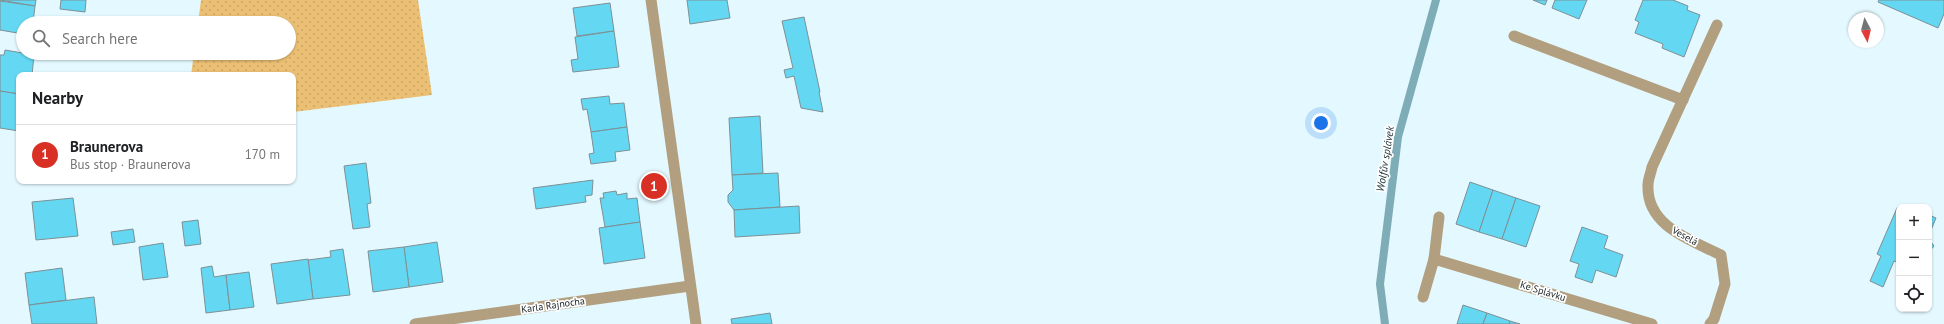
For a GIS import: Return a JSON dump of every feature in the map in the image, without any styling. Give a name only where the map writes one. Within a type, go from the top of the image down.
[{"type":"street","points":[[651,0],[696,324]]},
{"type":"street","name":"Veselá","points":[[1710,324],[1714,320],[1724,284],[1721,256],[1672,230],[1656,215],[1649,199],[1648,185],[1652,167],[1717,25]]},
{"type":"street","points":[[1514,36],[1683,100]]},
{"type":"street","points":[[1423,297],[1434,259],[1439,217]]},
{"type":"street","name":"Ke Splávku","points":[[1434,259],[1652,324]]},
{"type":"street","name":"Karla Rajnocha","points":[[416,324],[690,286]]},
{"type":"shaded area","points":[[201,0],[418,0],[432,95],[296,112],[296,72],[191,72],[193,60],[296,60],[296,16],[199,16]]},
{"type":"building","points":[[0,0],[36,0],[35,6]]},
{"type":"building","points":[[61,0],[86,0],[85,12],[60,9]]},
{"type":"building","points":[[687,0],[727,0],[730,18],[690,24]]},
{"type":"building","points":[[1533,0],[1547,0],[1545,5]]},
{"type":"building","points":[[1555,0],[1587,0],[1579,19],[1552,8]]},
{"type":"building","points":[[1643,0],[1673,0],[1688,6],[1687,10],[1700,15],[1684,57],[1662,48],[1663,44],[1635,33],[1639,22],[1635,20]]},
{"type":"building","points":[[1879,0],[1944,0],[1944,14],[1938,28],[1878,2]]},
{"type":"building","points":[[0,1],[35,6],[34,16],[16,16],[16,33],[0,30]]},
{"type":"building","points":[[610,3],[614,31],[577,36],[573,8]]},
{"type":"building","points":[[804,17],[823,112],[801,108],[794,76],[786,78],[784,70],[793,68],[782,21]]},
{"type":"building","points":[[614,31],[619,67],[573,72],[571,60],[578,59],[575,37]]},
{"type":"building","points":[[5,50],[16,52],[16,60],[34,60],[32,72],[16,72],[16,94],[0,91],[0,55],[4,55]]},
{"type":"building","points":[[0,91],[16,94],[16,131],[0,128]]},
{"type":"building","points":[[609,96],[610,104],[624,103],[627,127],[591,132],[587,109],[583,110],[581,99]]},
{"type":"building","points":[[760,116],[763,173],[732,175],[729,118]]},
{"type":"building","points":[[627,127],[630,150],[615,152],[616,161],[591,164],[589,154],[594,153],[591,132]]},
{"type":"building","points":[[366,163],[371,203],[367,204],[370,227],[353,229],[344,166]]},
{"type":"building","points":[[778,173],[780,207],[734,210],[728,202],[728,195],[733,190],[732,175]]},
{"type":"building","points":[[593,180],[592,195],[585,196],[586,202],[536,209],[533,188]]},
{"type":"building","points":[[1470,182],[1493,190],[1479,232],[1456,224]]},
{"type":"building","points":[[1493,190],[1516,198],[1502,239],[1479,232]]},
{"type":"building","points":[[616,191],[617,195],[627,193],[627,199],[637,198],[640,222],[605,227],[600,198],[604,198],[603,193]]},
{"type":"building","points":[[73,198],[78,236],[36,240],[32,202]]},
{"type":"building","points":[[1516,198],[1540,206],[1526,247],[1502,239]]},
{"type":"building","points":[[799,206],[800,233],[735,237],[734,210]]},
{"type":"building","points":[[1896,210],[1896,262],[1894,261],[1883,287],[1870,281],[1881,256],[1877,254]]},
{"type":"building","points":[[1932,216],[1936,218],[1932,228]]},
{"type":"building","points":[[198,220],[201,244],[185,246],[182,222]]},
{"type":"building","points":[[640,222],[645,258],[604,264],[599,228]]},
{"type":"building","points":[[1582,227],[1608,236],[1604,248],[1623,255],[1616,277],[1596,270],[1592,283],[1575,277],[1579,264],[1570,261]]},
{"type":"building","points":[[133,229],[135,242],[113,245],[111,232]]},
{"type":"building","points":[[437,242],[443,282],[409,287],[404,247]]},
{"type":"building","points":[[163,243],[168,277],[143,280],[139,247]]},
{"type":"building","points":[[404,247],[409,287],[373,292],[368,251]]},
{"type":"building","points":[[343,249],[350,295],[313,299],[308,260],[331,257],[330,251]]},
{"type":"building","points":[[308,259],[313,299],[277,304],[271,264]]},
{"type":"building","points":[[212,266],[214,277],[226,275],[230,310],[206,313],[201,268]]},
{"type":"building","points":[[62,268],[66,300],[29,305],[25,273]]},
{"type":"building","points":[[249,272],[254,307],[230,310],[226,275]]},
{"type":"building","points":[[94,297],[97,324],[32,324],[29,305]]},
{"type":"building","points":[[1463,305],[1487,313],[1483,324],[1457,324]]},
{"type":"building","points":[[770,313],[772,324],[732,324],[731,319]]},
{"type":"building","points":[[1487,313],[1510,321],[1509,324],[1483,324]]},
{"type":"building","points":[[1510,321],[1520,324],[1509,324]]},
{"type":"waterway","name":"Wolfův splávek","points":[[1385,324],[1380,284],[1398,137],[1436,0]]},
{"type":"place","name":"Braunerova","points":[[654,186]]}]
